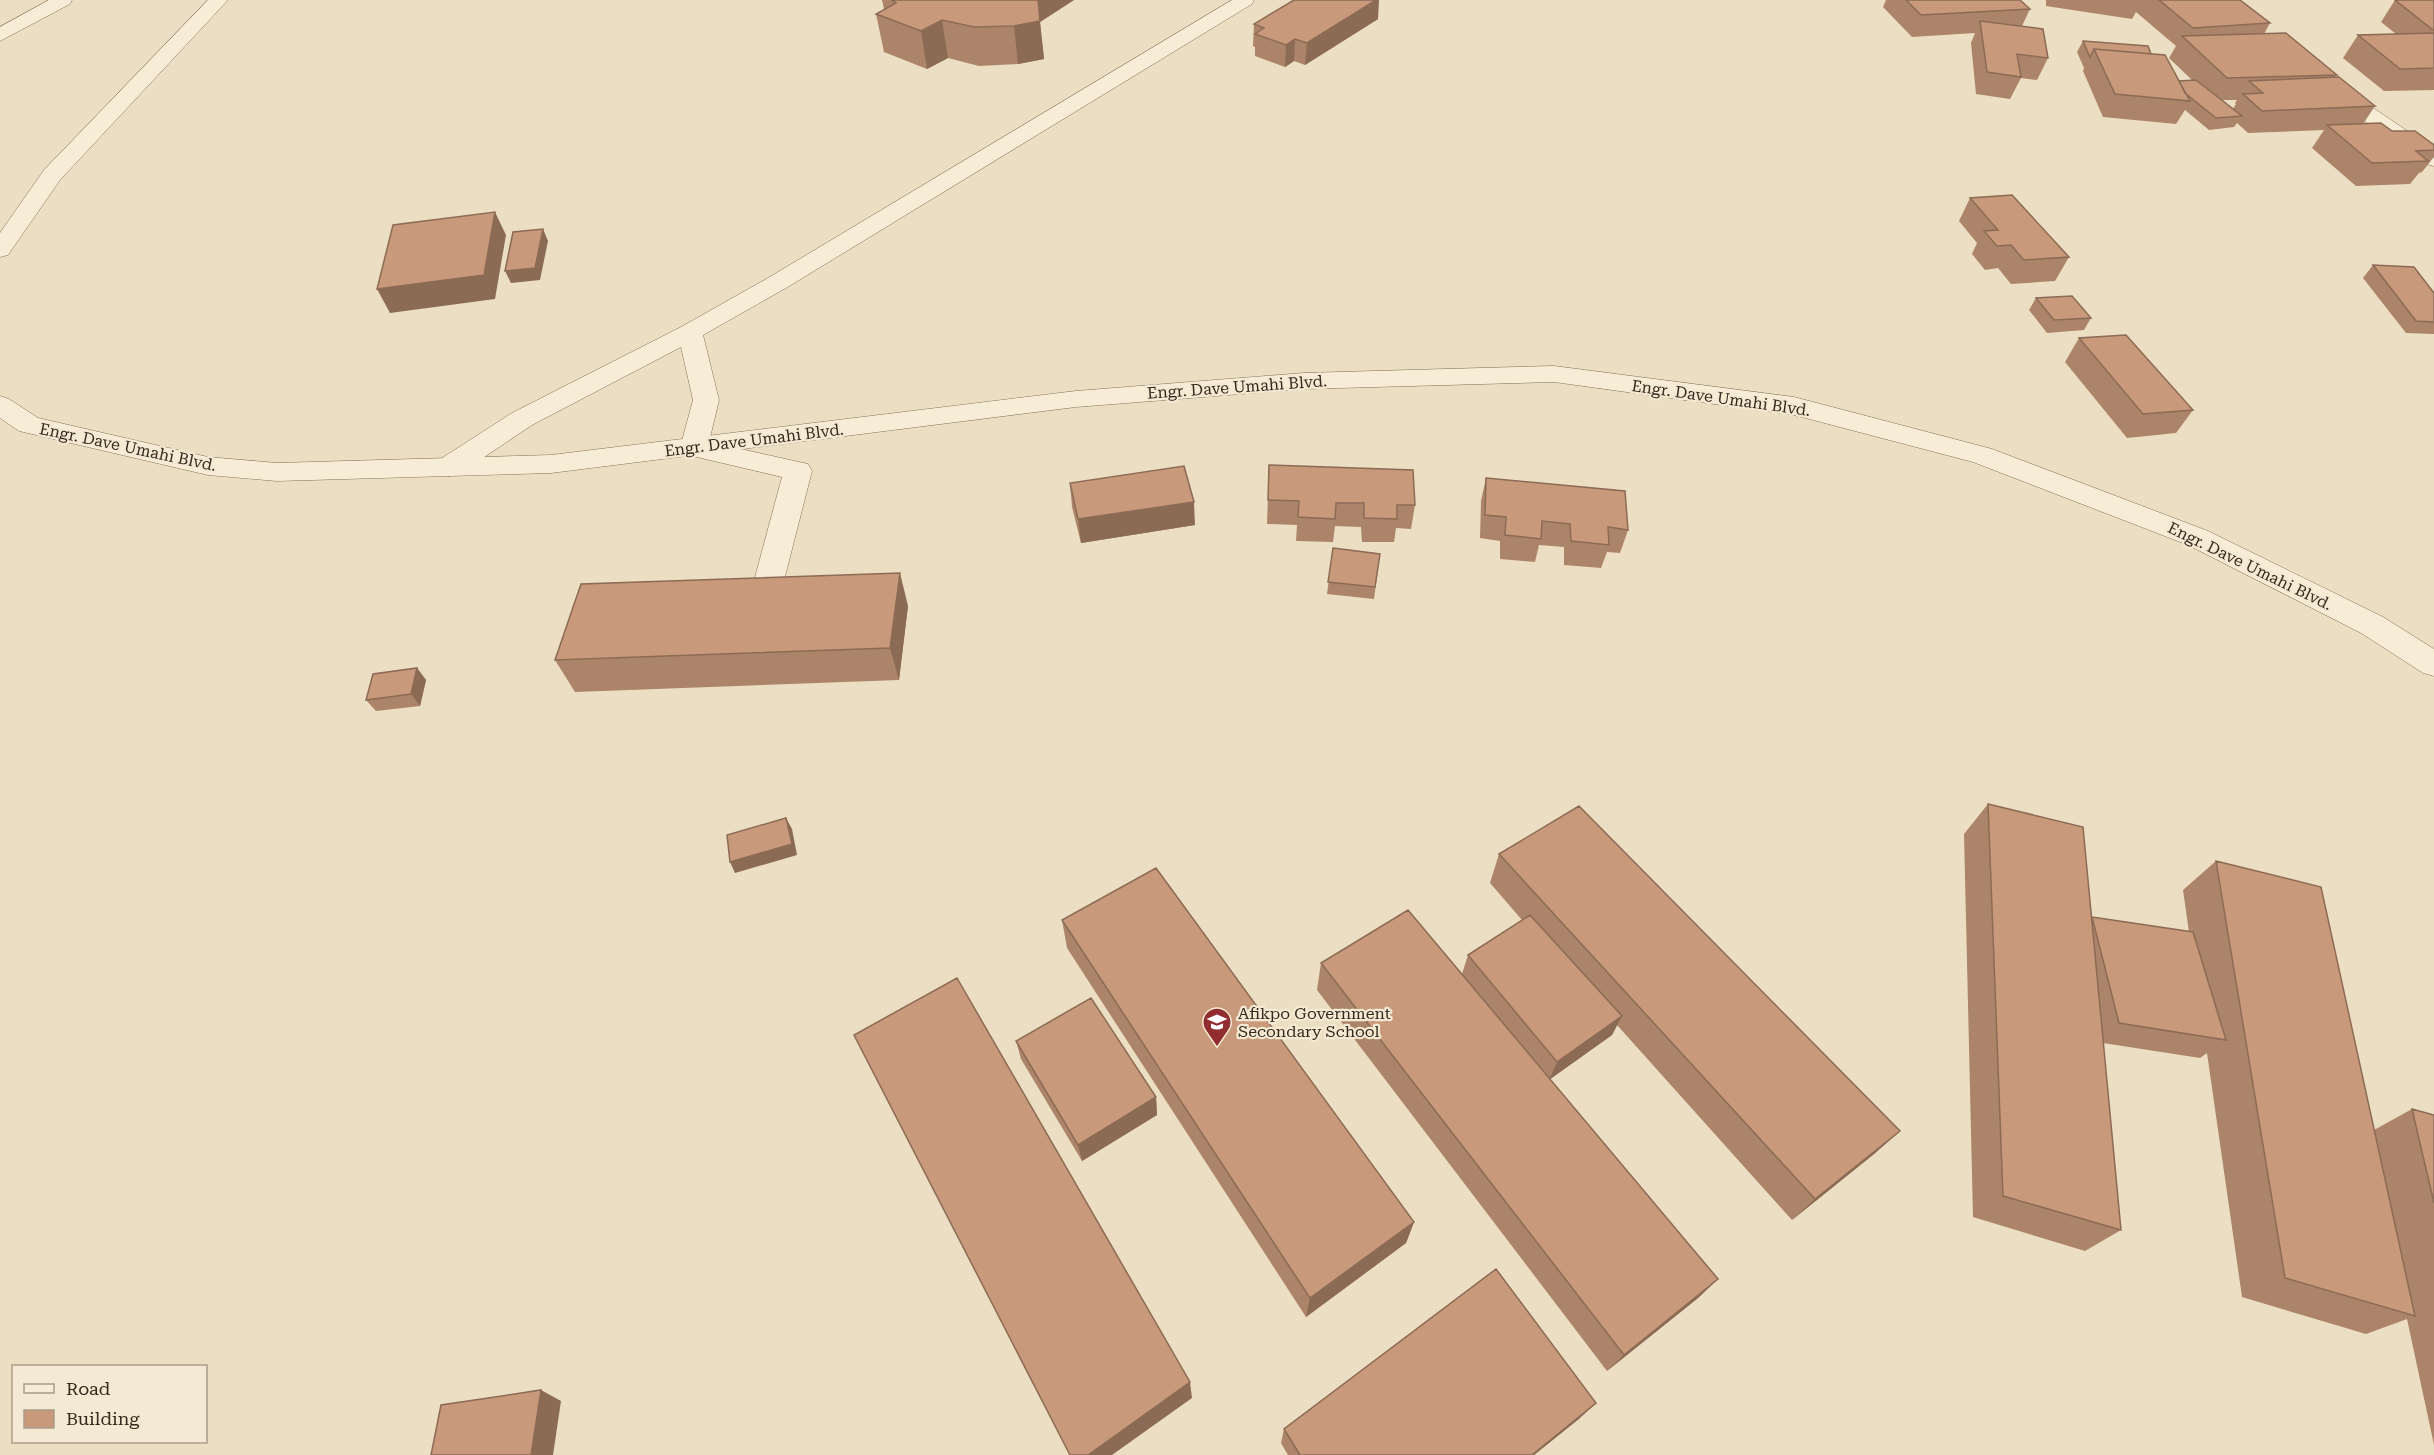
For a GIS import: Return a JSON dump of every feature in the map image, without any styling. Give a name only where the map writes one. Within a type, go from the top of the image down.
[{"type":"street","points":[[0,35],[63,0]]},
{"type":"street","points":[[0,250],[52,175],[219,0]]},
{"type":"street","points":[[448,467],[522,419],[690,332],[1033,130],[1245,0]]},
{"type":"street","points":[[2318,79],[2434,159]]},
{"type":"street","points":[[690,332],[706,400],[694,448],[798,471],[766,592]]},
{"type":"street","name":"Engr. Dave Umahi Blvd.","points":[[0,405],[29,425],[208,466],[276,472],[551,464],[1076,399],[1304,381],[1554,374],[1794,406],[1982,455],[2198,537],[2372,625],[2434,664]]},
{"type":"building","points":[[892,0],[1038,0],[1040,21],[1014,26],[974,27],[942,20],[921,31],[876,14],[896,3]]},
{"type":"building","points":[[1294,0],[1376,0],[1307,43],[1295,39],[1286,45],[1255,34],[1264,28],[1254,24]]},
{"type":"building","points":[[1906,0],[2020,0],[2030,9],[1921,15]]},
{"type":"building","points":[[2159,0],[2240,0],[2270,23],[2193,28]]},
{"type":"building","points":[[2395,0],[2434,0],[2434,30],[2433,30]]},
{"type":"building","points":[[1980,21],[2043,29],[2048,58],[2017,54],[2021,77],[1987,72]]},
{"type":"building","points":[[2286,33],[2337,75],[2227,78],[2182,36]]},
{"type":"building","points":[[2434,33],[2434,68],[2400,69],[2358,35]]},
{"type":"building","points":[[2083,41],[2148,46],[2151,54],[2094,49],[2090,57]]},
{"type":"building","points":[[2094,49],[2165,55],[2190,101],[2115,94]]},
{"type":"building","points":[[2339,77],[2375,106],[2262,111],[2243,94],[2263,93],[2249,81]]},
{"type":"building","points":[[2196,80],[2242,116],[2216,118],[2185,93],[2179,81]]},
{"type":"building","points":[[2381,123],[2392,131],[2415,131],[2434,145],[2434,150],[2416,151],[2428,161],[2372,163],[2327,125]]},
{"type":"building","points":[[2012,195],[2069,257],[2024,260],[2011,245],[1997,246],[1984,231],[1998,230],[1970,198]]},
{"type":"building","points":[[495,212],[484,275],[377,289],[393,225]]},
{"type":"building","points":[[543,229],[535,268],[505,271],[513,232]]},
{"type":"building","points":[[2373,265],[2414,267],[2434,293],[2434,322],[2416,321]]},
{"type":"building","points":[[2072,296],[2091,318],[2054,320],[2036,298]]},
{"type":"building","points":[[2126,335],[2193,410],[2143,414],[2079,338]]},
{"type":"building","points":[[1269,465],[1413,470],[1415,505],[1397,505],[1397,519],[1364,518],[1364,503],[1336,503],[1335,519],[1298,517],[1299,501],[1268,500]]},
{"type":"building","points":[[1184,466],[1194,502],[1078,519],[1070,483]]},
{"type":"building","points":[[1486,478],[1625,491],[1628,530],[1608,527],[1609,545],[1571,541],[1570,524],[1542,521],[1541,539],[1505,535],[1506,517],[1485,515]]},
{"type":"building","points":[[1333,548],[1380,554],[1375,587],[1328,582]]},
{"type":"building","points":[[900,573],[890,648],[555,660],[581,584]]},
{"type":"building","points":[[417,668],[411,694],[366,700],[373,674]]},
{"type":"building","points":[[1988,804],[2083,827],[2121,1230],[2003,1196]]},
{"type":"building","points":[[1579,806],[1900,1131],[1815,1199],[1499,854]]},
{"type":"building","points":[[786,818],[792,844],[730,862],[727,835]]},
{"type":"building","points":[[2216,861],[2321,887],[2415,1316],[2285,1278]]},
{"type":"building","points":[[1156,868],[1414,1222],[1310,1298],[1062,920]]},
{"type":"building","points":[[1408,910],[1718,1279],[1624,1355],[1321,963]]},
{"type":"building","points":[[1530,915],[1622,1016],[1557,1062],[1468,955]]},
{"type":"building","points":[[2092,917],[2193,932],[2226,1040],[2119,1023]]},
{"type":"building","points":[[957,978],[1190,1382],[1088,1455],[1070,1455],[854,1035]]},
{"type":"building","points":[[1091,998],[1156,1097],[1078,1145],[1016,1041]]},
{"type":"building","points":[[2412,1109],[2434,1115],[2434,1203]]},
{"type":"building","points":[[1496,1269],[1596,1403],[1532,1455],[1300,1455],[1284,1429]]},
{"type":"building","points":[[541,1390],[531,1455],[431,1455],[441,1405]]},
{"type":"place","name":"Afikpo Government Secondary School","points":[[1217,1048]]}]
